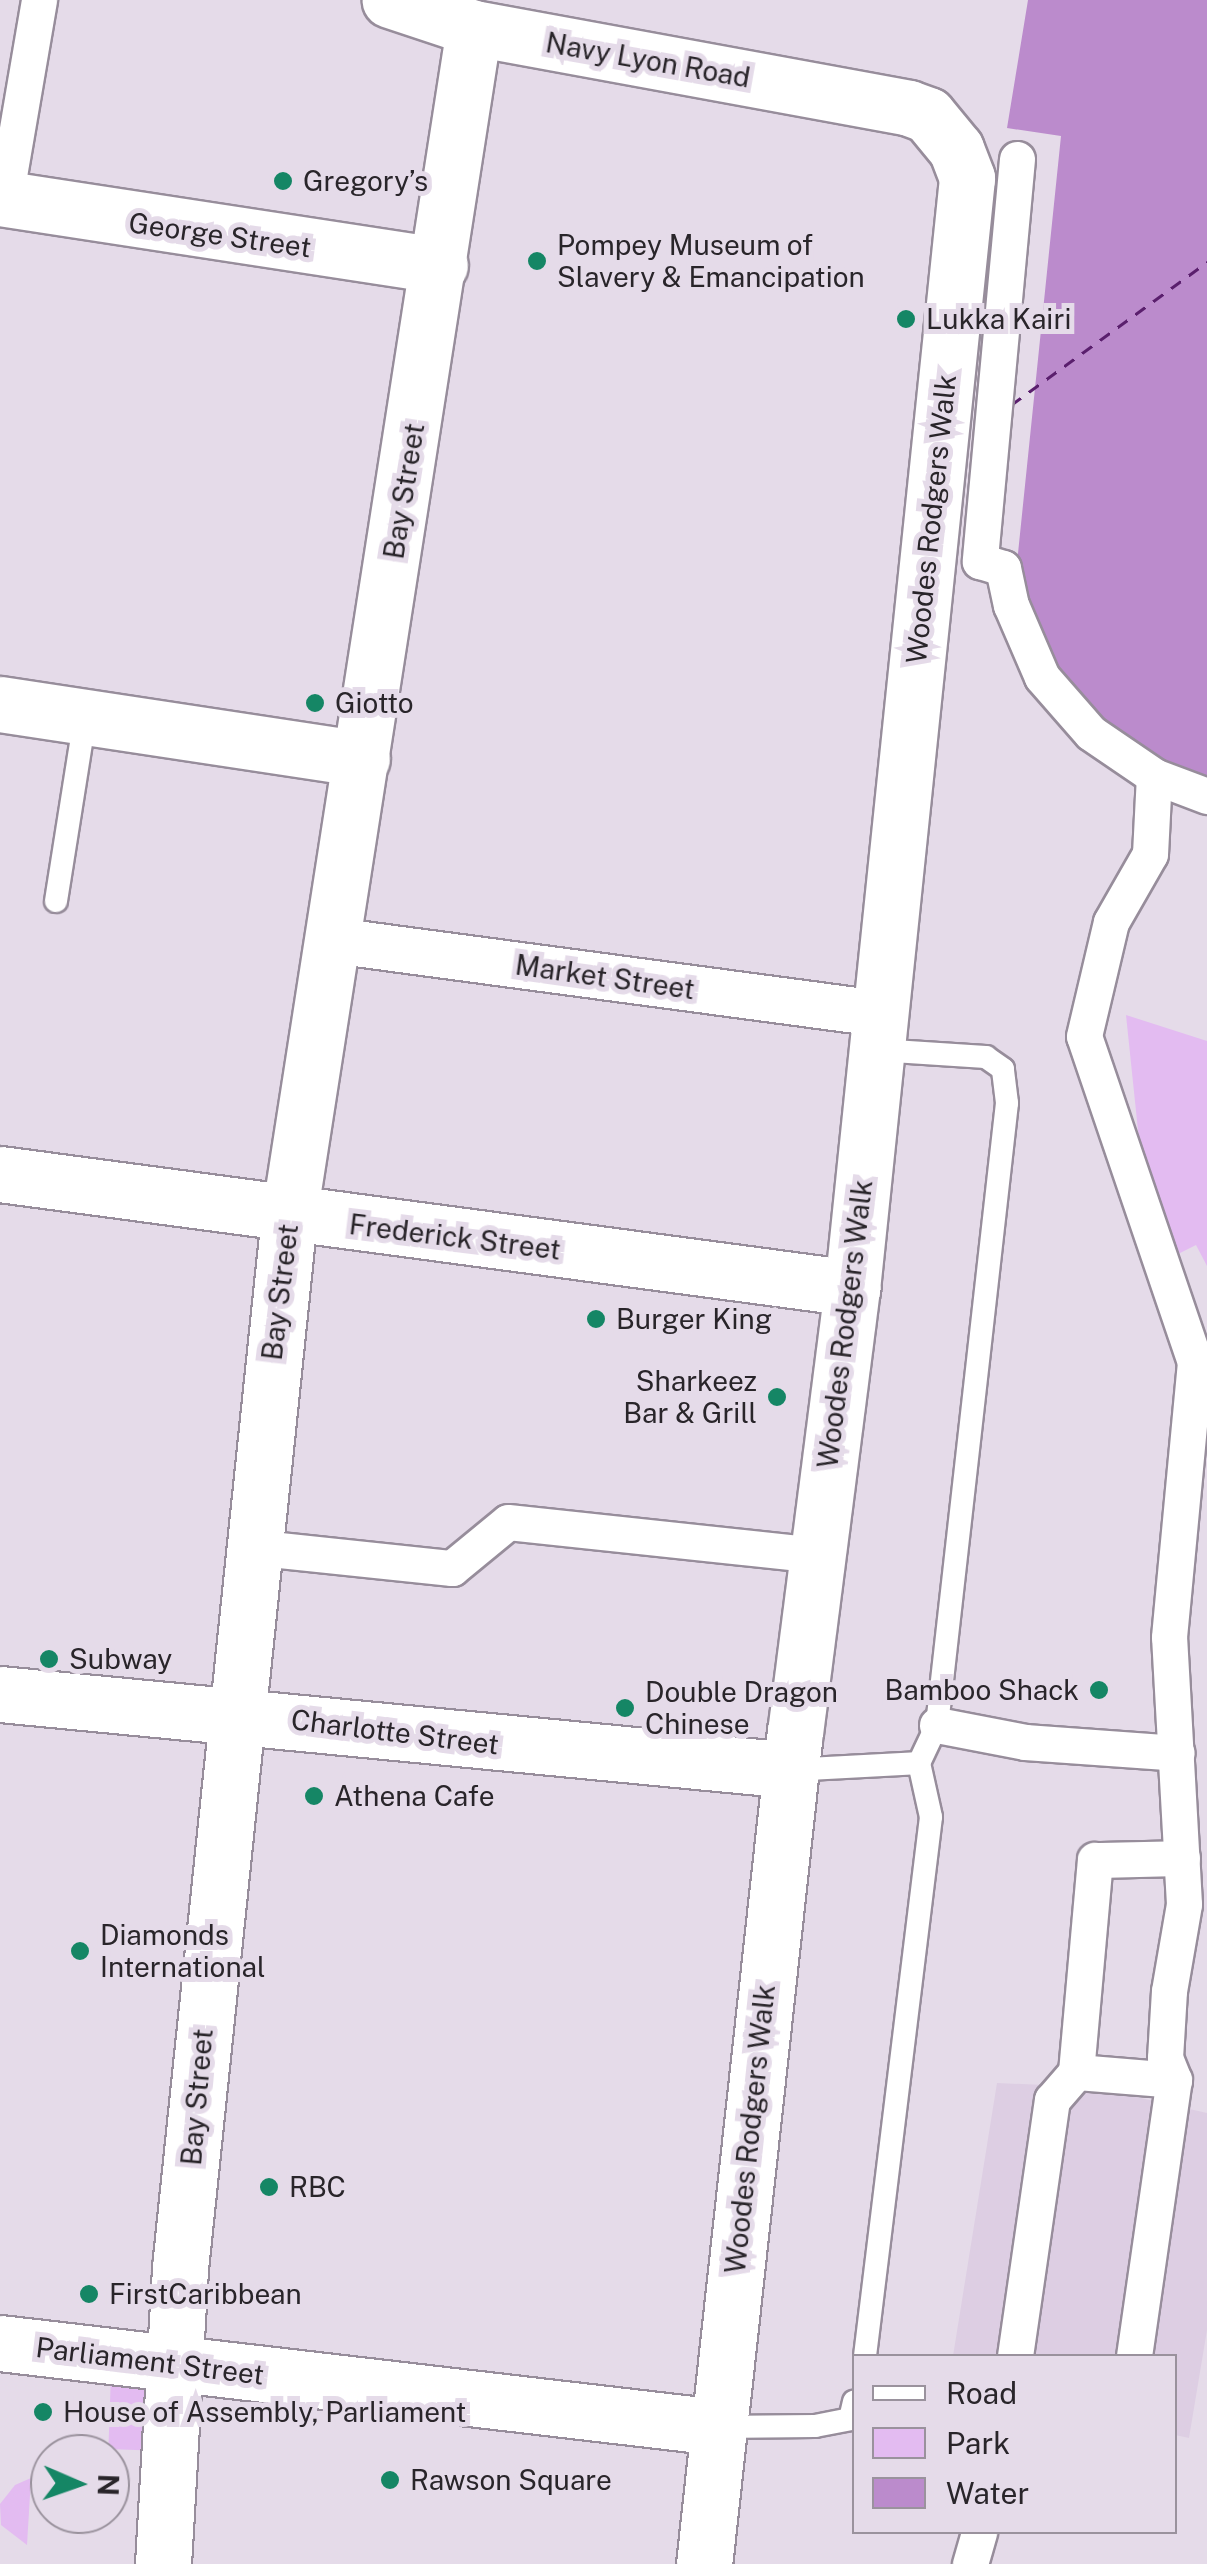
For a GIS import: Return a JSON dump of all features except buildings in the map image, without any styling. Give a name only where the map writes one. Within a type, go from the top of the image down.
[{"type":"main road","name":"Navy Lyon Road","points":[[390,0],[474,28],[910,108]]},
{"type":"main road","name":"Bay Street","points":[[163,2564],[172,2363],[233,1713],[288,1216],[440,266],[474,28]]},
{"type":"main road","name":"Woodes Rodgers Walk","points":[[704,2564],[790,1770],[852,1288],[966,178],[956,150],[928,115],[910,108]]},
{"type":"main road","name":"George Street","points":[[2,209],[440,266]]},
{"type":"main road","points":[[0,704],[362,759]]},
{"type":"main road","name":"Frederick Street","points":[[0,1174],[288,1216],[852,1288]]},
{"type":"main road","name":"Charlotte Street","points":[[0,1694],[233,1713],[790,1770]]},
{"type":"main road","name":"Parliament Street","points":[[0,2343],[717,2427]]},
{"type":"street","points":[[2,209],[39,0]]},
{"type":"street","points":[[1017,159],[980,561],[1003,568],[1024,641],[1064,706],[1091,733],[1154,776],[1207,796]]},
{"type":"street","points":[[1134,2354],[1174,2080],[1165,2058],[1184,1904],[1169,1637],[1195,1362],[1084,1036],[1110,922],[1150,854],[1154,776]]},
{"type":"street","name":"Market Street","points":[[333,940],[876,1032]]},
{"type":"street","points":[[252,1547],[452,1568],[508,1522],[816,1555]]},
{"type":"street","points":[[937,1725],[1025,1742],[1177,1752]]},
{"type":"street","points":[[1015,2354],[1052,2100],[1076,2072],[1095,1860],[1182,1858]]},
{"type":"street","points":[[1076,2072],[1174,2080]]},
{"type":"street","points":[[970,2564],[978,2534]]},
{"type":"lane","points":[[56,902],[85,716]]},
{"type":"lane","points":[[865,2354],[932,1817],[919,1762],[937,1725],[1005,1086],[1004,1068],[986,1057],[876,1032]]},
{"type":"lane","points":[[790,1770],[919,1762]]},
{"type":"lane","points":[[717,2427],[815,2426],[850,2418],[852,2410]]},
{"type":"shaded area","points":[[997,2083],[1092,2087],[1207,2113],[1207,2330],[1189,2438],[1177,2435],[1177,2354],[953,2354]]},
{"type":"green space","points":[[1126,1015],[1207,1041],[1207,1266],[1196,1245],[1176,1255],[1141,1159]]},
{"type":"green space","points":[[111,2374],[145,2375],[142,2450],[130,2450],[130,2434],[109,2434]]},
{"type":"green space","points":[[30,2478],[27,2545],[1,2525],[0,2504],[15,2485]]},
{"type":"water","points":[[1028,0],[1207,0],[1207,778],[1150,757],[1116,735],[1060,677],[1039,641],[1017,563],[1061,136],[1007,128]]},
{"type":"ferry route","points":[[1011,405],[1207,262]]},
{"type":"place","name":"Gregory’s","points":[[283,181]]},
{"type":"place","name":"Pompey Museum of Slavery & Emancipation","points":[[537,261]]},
{"type":"place","name":"Lukka Kairi","points":[[906,319]]},
{"type":"place","name":"Giotto","points":[[315,703]]},
{"type":"place","name":"Burger King","points":[[596,1319]]},
{"type":"place","name":"Sharkeez Bar & Grill","points":[[777,1397]]},
{"type":"place","name":"Subway","points":[[49,1659]]},
{"type":"place","name":"Bamboo Shack","points":[[1099,1690]]},
{"type":"place","name":"Double Dragon Chinese","points":[[625,1708]]},
{"type":"place","name":"Athena Cafe","points":[[314,1796]]},
{"type":"place","name":"Diamonds International","points":[[80,1951]]},
{"type":"place","name":"RBC","points":[[269,2187]]},
{"type":"place","name":"FirstCaribbean","points":[[89,2294]]},
{"type":"place","name":"House of Assembly, Parliament","points":[[43,2412]]},
{"type":"place","name":"Rawson Square","points":[[390,2480]]}]
